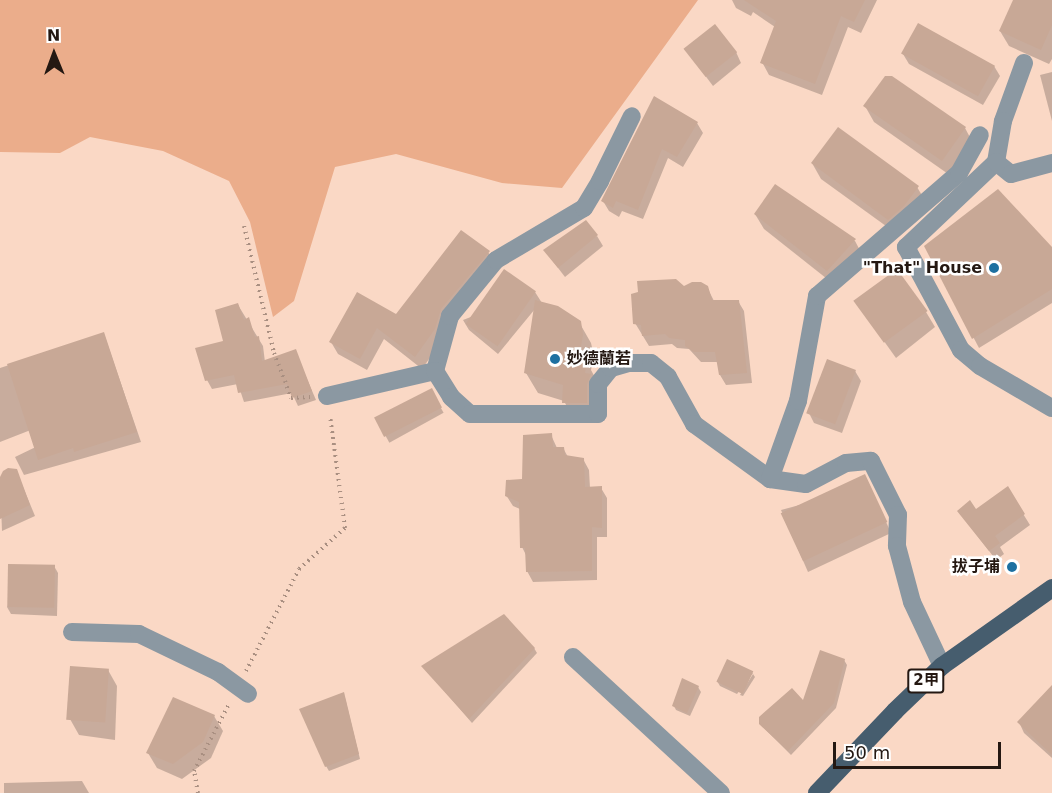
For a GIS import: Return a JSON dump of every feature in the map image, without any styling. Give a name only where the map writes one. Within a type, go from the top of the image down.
[{"type":"main road","name":"2甲","points":[[817,793],[895,711],[942,666],[1052,588]]},
{"type":"lane","points":[[1024,63],[1003,122],[996,162],[906,247],[961,350],[980,366],[1052,408]]},
{"type":"lane","points":[[632,116],[584,208],[496,260],[450,316],[435,371],[451,397],[470,414],[598,414],[598,384],[610,369],[628,363],[651,363],[668,377],[694,424],[770,479],[806,484],[846,463],[871,461],[898,515],[897,546],[912,602],[942,666]]},
{"type":"lane","points":[[770,479],[798,401],[817,296],[959,173],[980,135]]},
{"type":"lane","points":[[996,162],[1011,174],[1052,163]]},
{"type":"lane","points":[[327,396],[435,371]]},
{"type":"lane","points":[[72,632],[139,634],[218,672],[243,690]]},
{"type":"lane","points":[[573,657],[721,793]]},
{"type":"path","points":[[198,793],[194,771],[243,690],[299,569],[345,528],[327,396],[291,398],[274,353],[244,226]]},
{"type":"shaded area","points":[[0,0],[698,0],[562,188],[502,183],[396,154],[335,167],[294,301],[273,317],[250,222],[229,181],[163,151],[90,137],[60,153],[0,152]]},
{"type":"building","points":[[744,0],[865,0],[854,22],[841,16],[815,84],[760,63],[776,21]]},
{"type":"building","points":[[1013,0],[1052,0],[1052,25],[1041,50],[999,31]]},
{"type":"building","points":[[918,23],[995,66],[978,96],[901,54]]},
{"type":"building","points":[[715,24],[737,52],[706,77],[683,49]]},
{"type":"building","points":[[885,76],[892,76],[966,127],[942,161],[863,106]]},
{"type":"building","points":[[654,96],[698,122],[677,157],[662,149],[638,210],[616,201],[613,208],[601,201]]},
{"type":"building","points":[[838,127],[919,186],[904,206],[888,220],[811,163]]},
{"type":"building","points":[[775,184],[856,239],[827,271],[754,214]]},
{"type":"building","name":"\"That\" House","points":[[998,189],[1052,247],[1052,289],[972,339],[924,246]]},
{"type":"building","points":[[586,220],[598,235],[558,268],[543,250]]},
{"type":"building","points":[[461,230],[490,251],[441,309],[435,329],[415,357],[377,328],[360,359],[329,342],[357,292],[396,314]]},
{"type":"building","points":[[504,269],[536,291],[498,346],[466,324]]},
{"type":"building","points":[[897,269],[928,311],[884,343],[853,301]]},
{"type":"building","points":[[676,279],[684,286],[692,282],[701,282],[708,286],[712,300],[739,300],[747,373],[719,375],[715,352],[694,352],[685,346],[685,340],[669,338],[665,334],[642,336],[641,325],[633,324],[631,294],[638,292],[637,281]]},
{"type":"building","name":"妙德蘭若","points":[[535,300],[558,306],[581,321],[583,335],[579,357],[587,361],[585,373],[591,374],[587,384],[587,403],[562,403],[563,385],[524,373]]},
{"type":"building","points":[[238,303],[244,320],[249,317],[255,337],[259,336],[262,361],[296,349],[312,391],[292,398],[287,384],[238,393],[234,375],[205,381],[195,348],[223,341],[215,310]]},
{"type":"building","points":[[104,332],[137,432],[74,452],[73,448],[38,460],[7,364]]},
{"type":"building","points":[[827,359],[856,370],[835,424],[806,413]]},
{"type":"building","points":[[432,388],[442,408],[384,437],[374,418]]},
{"type":"building","points":[[552,433],[553,447],[564,447],[565,455],[584,458],[585,487],[602,486],[602,528],[592,527],[592,571],[526,572],[525,548],[520,548],[519,502],[505,496],[506,480],[522,479],[523,435]]},
{"type":"building","points":[[8,468],[17,469],[30,505],[0,519],[0,477]]},
{"type":"building","points":[[865,474],[887,522],[803,561],[781,513]]},
{"type":"building","points":[[1008,486],[1025,514],[995,536],[1000,543],[989,551],[957,511],[970,500],[976,509]]},
{"type":"building","points":[[8,564],[55,565],[54,608],[7,607]]},
{"type":"building","points":[[504,614],[535,648],[469,719],[421,666]]},
{"type":"building","points":[[820,650],[845,659],[834,703],[788,751],[759,724],[759,717],[792,688],[803,700]]},
{"type":"building","points":[[727,659],[753,671],[743,694],[716,682]]},
{"type":"building","points":[[70,666],[109,669],[105,723],[66,720]]},
{"type":"building","points":[[682,678],[699,686],[687,713],[672,706]]},
{"type":"building","points":[[1052,685],[1052,755],[1017,722]]},
{"type":"building","points":[[344,692],[359,754],[325,767],[299,709]]},
{"type":"building","points":[[173,697],[215,715],[203,742],[173,764],[146,753]]},
{"type":"place","name":"\"That\" House","points":[[994,268]]},
{"type":"place","name":"妙德蘭若","points":[[555,359]]},
{"type":"place","name":"拔子埔","points":[[1012,567]]}]
